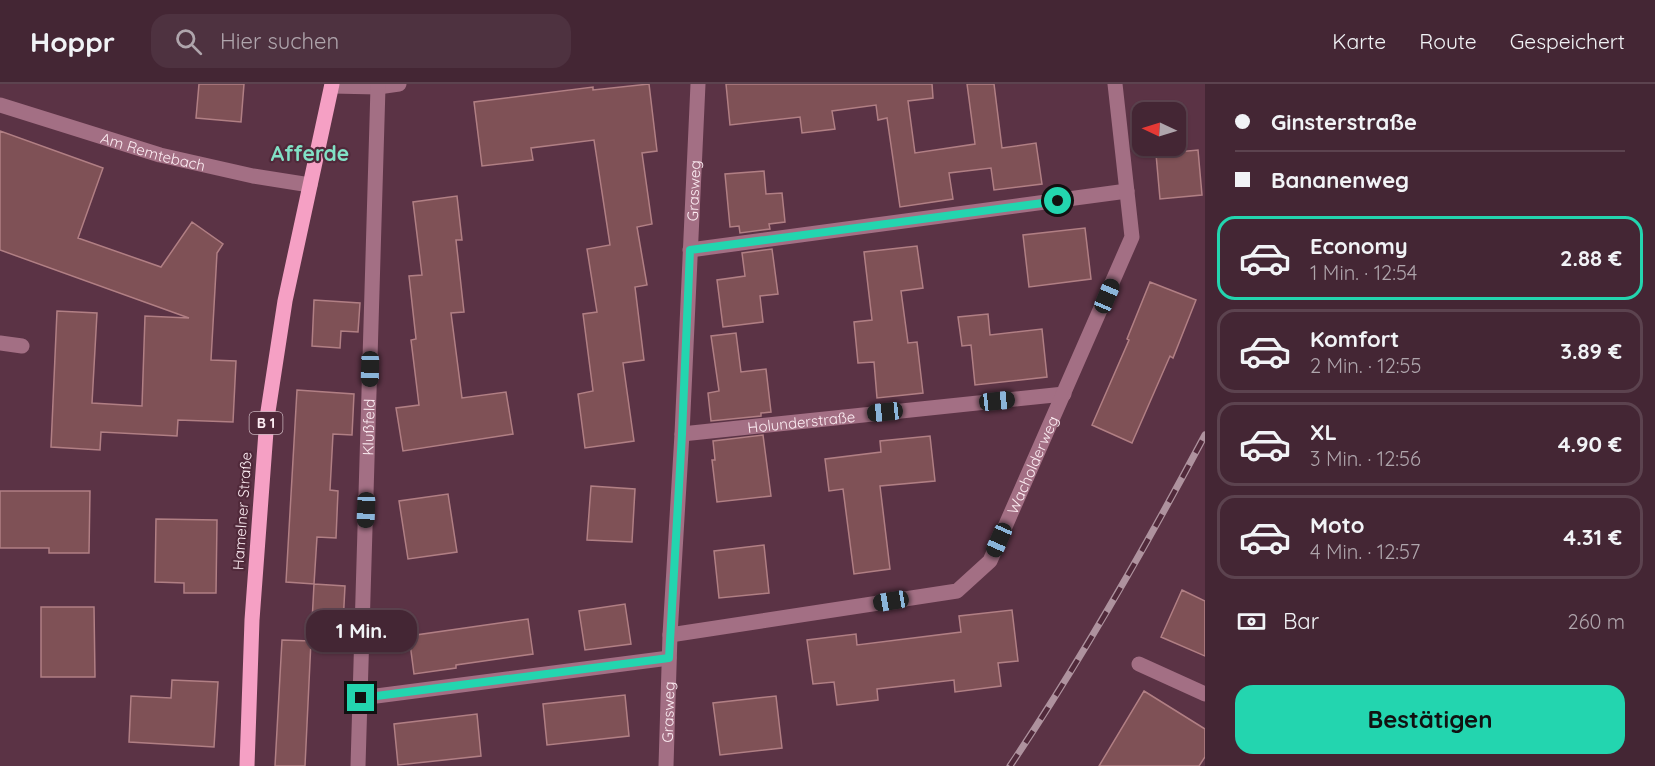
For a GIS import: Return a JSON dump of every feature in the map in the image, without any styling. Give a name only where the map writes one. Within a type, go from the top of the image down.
[{"type":"main road","name":"Hamelner Straße","points":[[247,766],[252,620],[267,418],[285,301],[332,85]]},
{"type":"street","points":[[332,85],[378,87],[399,84]]},
{"type":"street","name":"Grasweg","points":[[666,766],[670,635],[698,84]]},
{"type":"street","name":"Wacholderweg","points":[[670,635],[957,591],[990,561],[1132,237],[1115,84]]},
{"type":"street","name":"Klußfeld","points":[[358,766],[378,87]]},
{"type":"street","name":"Am Remtebach","points":[[0,105],[160,156],[253,176],[310,185]]},
{"type":"street","points":[[690,250],[1127,191]]},
{"type":"street","points":[[0,343],[22,346]]},
{"type":"street","name":"Holunderstraße","points":[[682,434],[1064,394]]},
{"type":"street","points":[[361,698],[669,658]]},
{"type":"street","points":[[1138,664],[1205,694]]},
{"type":"building","points":[[199,84],[244,84],[241,122],[196,118]]},
{"type":"building","points":[[649,84],[657,151],[642,153],[652,224],[637,227],[647,285],[635,287],[644,360],[623,363],[634,441],[585,448],[578,394],[593,391],[583,314],[597,312],[587,249],[610,245],[594,140],[531,148],[533,160],[482,166],[474,102],[593,87],[593,90]]},
{"type":"building","points":[[726,84],[932,84],[933,98],[908,101],[915,153],[975,144],[967,84],[994,84],[1002,148],[1036,143],[1042,184],[994,190],[991,168],[949,173],[953,199],[900,207],[887,118],[878,120],[876,105],[832,111],[835,129],[802,133],[800,117],[730,125]]},
{"type":"building","points":[[0,131],[103,168],[78,238],[161,267],[192,222],[223,244],[217,253],[211,360],[236,361],[233,422],[178,420],[177,436],[101,432],[100,450],[51,447],[57,311],[97,313],[92,403],[142,406],[145,316],[189,318],[0,250]]},
{"type":"building","points":[[1198,150],[1202,195],[1160,199],[1156,156],[1186,156],[1186,151]]},
{"type":"building","points":[[764,171],[766,194],[782,193],[785,222],[769,224],[770,229],[740,233],[739,226],[730,227],[725,174]]},
{"type":"building","points":[[457,196],[462,240],[456,240],[464,312],[451,313],[462,398],[506,392],[513,434],[403,451],[396,408],[419,405],[411,340],[416,339],[409,276],[422,275],[413,202]]},
{"type":"building","points":[[1085,228],[1091,279],[1029,287],[1023,235]]},
{"type":"building","points":[[917,246],[923,288],[901,291],[908,343],[917,342],[923,393],[877,398],[874,362],[858,363],[854,322],[872,320],[864,252]]},
{"type":"building","points":[[772,249],[778,294],[760,296],[763,322],[723,327],[717,280],[745,276],[742,253]]},
{"type":"building","points":[[1150,282],[1196,300],[1173,358],[1170,356],[1132,443],[1092,425],[1129,340],[1127,339]]},
{"type":"building","points":[[314,300],[360,303],[358,332],[341,331],[340,348],[312,346]]},
{"type":"building","points":[[988,314],[990,335],[1042,329],[1047,377],[975,385],[971,345],[962,346],[958,317]]},
{"type":"building","points":[[736,333],[741,372],[766,369],[771,412],[761,413],[761,416],[711,421],[708,393],[719,391],[711,336]]},
{"type":"building","points":[[297,390],[354,394],[352,435],[333,434],[330,490],[338,491],[336,538],[317,537],[314,584],[286,582]]},
{"type":"building","points":[[763,435],[771,496],[717,502],[712,460],[715,460],[713,441]]},
{"type":"building","points":[[930,436],[935,481],[880,486],[890,569],[854,574],[843,489],[829,491],[825,459],[881,452],[880,441]]},
{"type":"building","points":[[591,486],[635,489],[632,542],[587,540]]},
{"type":"building","points":[[0,491],[90,491],[89,553],[49,553],[49,548],[0,548]]},
{"type":"building","points":[[448,494],[457,552],[408,559],[399,501]]},
{"type":"building","points":[[156,519],[217,520],[216,593],[184,593],[184,583],[155,582]]},
{"type":"building","points":[[764,545],[769,593],[719,598],[714,551]]},
{"type":"building","points":[[314,584],[345,586],[342,643],[311,641]]},
{"type":"building","points":[[1182,590],[1205,601],[1205,656],[1161,637]]},
{"type":"building","points":[[625,604],[631,644],[585,650],[579,611]]},
{"type":"building","points":[[41,607],[94,607],[95,677],[41,677]]},
{"type":"building","points":[[1012,610],[1018,661],[998,663],[1001,686],[955,692],[954,680],[877,689],[878,700],[837,705],[834,682],[813,684],[807,640],[856,634],[857,645],[961,632],[959,616]]},
{"type":"building","points":[[528,619],[533,654],[456,665],[456,668],[414,674],[409,636]]},
{"type":"building","points":[[282,640],[311,641],[305,766],[275,766]]},
{"type":"building","points":[[172,680],[218,682],[214,747],[129,742],[131,696],[171,698]]},
{"type":"building","points":[[1144,691],[1205,729],[1205,757],[1199,766],[1099,766]]},
{"type":"building","points":[[625,695],[629,736],[547,745],[543,704]]},
{"type":"building","points":[[776,696],[782,748],[720,755],[713,703]]},
{"type":"building","points":[[477,714],[481,756],[398,765],[394,724]]},
{"type":"railway","points":[[1010,766],[1112,603],[1205,435]]},
{"type":"district","name":"Afferde","points":[[310,153]]},
{"type":"route","points":[[361,698],[669,658],[690,250],[1058,201]]}]
